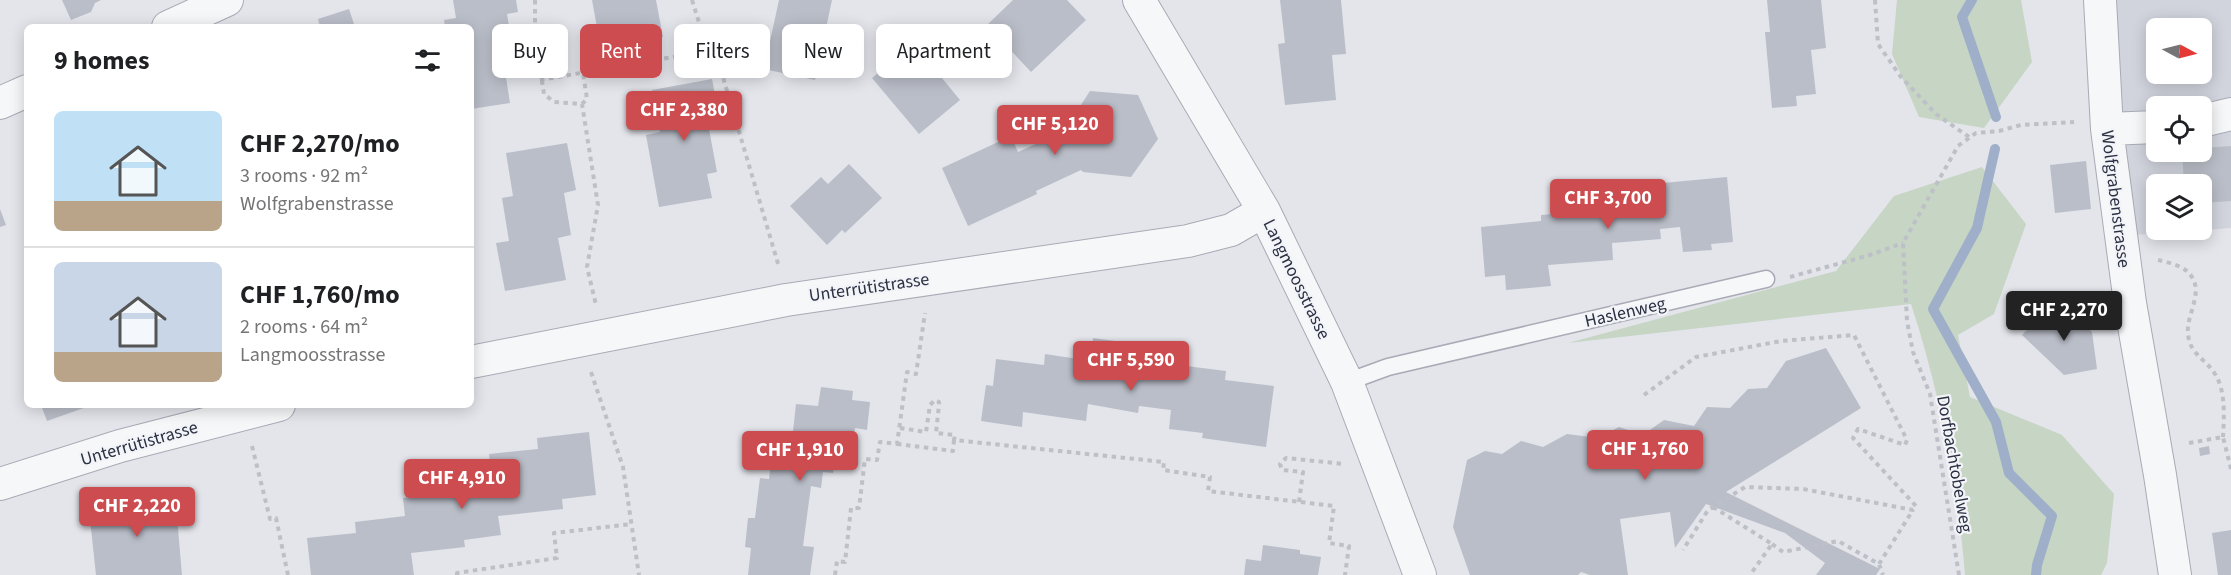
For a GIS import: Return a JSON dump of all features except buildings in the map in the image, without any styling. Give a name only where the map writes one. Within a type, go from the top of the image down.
[{"type":"street","points":[[174,24],[226,0]]},
{"type":"street","name":"Langmoosstrasse","points":[[1138,0],[1264,211],[1347,382],[1420,575]]},
{"type":"street","name":"Wolfgrabenstrasse","points":[[2100,0],[2107,129],[2130,303],[2175,575]]},
{"type":"street","points":[[0,103],[24,92]]},
{"type":"street","points":[[2212,119],[2231,114]]},
{"type":"street","points":[[2107,129],[2146,127]]},
{"type":"street","name":"Unterrütistrasse","points":[[474,361],[786,300],[1188,241],[1231,230],[1264,211]]},
{"type":"street","name":"Unterrütistrasse","points":[[0,484],[120,446],[266,408]]},
{"type":"lane","name":"Haslenweg","points":[[1347,382],[1388,367],[1766,279]]},
{"type":"path","points":[[535,0],[535,38],[544,94],[554,102],[582,104],[587,99],[584,78]]},
{"type":"path","points":[[692,0],[700,24]]},
{"type":"path","points":[[1875,0],[1878,44],[1901,77],[1936,114],[1969,137]]},
{"type":"path","points":[[540,80],[580,73]]},
{"type":"path","points":[[723,78],[784,285],[786,300]]},
{"type":"path","points":[[582,104],[598,206],[587,267],[592,338],[588,362],[623,467],[639,575]]},
{"type":"path","points":[[1766,279],[1792,276],[1870,255],[1903,243],[1958,146],[1976,133],[1999,131],[2021,125],[2081,122],[2107,129]]},
{"type":"path","points":[[2122,242],[2146,257],[2186,270],[2194,280],[2195,295],[2187,332],[2192,349],[2214,372],[2221,385],[2223,437],[2231,469]]},
{"type":"path","name":"Dorfbachtobelweg","points":[[1903,243],[1907,321],[1913,352],[1930,394],[1959,575]]},
{"type":"path","points":[[897,444],[907,372],[916,374],[927,301],[924,279]]},
{"type":"path","points":[[1644,395],[1696,357],[1781,341],[1854,335],[1907,440],[1905,445],[1858,429],[1853,438],[1916,506],[1879,564]]},
{"type":"path","points":[[835,575],[837,561],[845,562],[851,508],[860,508],[865,459],[877,460],[880,442],[953,451],[955,435],[936,433],[939,402],[936,400],[930,405],[926,432],[900,428]]},
{"type":"path","points":[[244,413],[270,519],[276,518],[288,575]]},
{"type":"path","points":[[2155,448],[2223,437]]},
{"type":"path","points":[[954,440],[1164,462],[1163,470],[1210,477],[1208,491],[1334,507],[1329,543],[1349,546],[1345,575]]},
{"type":"path","points":[[1299,502],[1303,472],[1282,470],[1280,464],[1286,458],[1381,468]]},
{"type":"path","points":[[1683,550],[1708,510],[1745,488],[1803,489],[1913,510]]},
{"type":"path","points":[[1713,507],[1783,552],[1838,541],[1879,564],[1883,575]]},
{"type":"path","points":[[457,575],[457,573],[556,558],[554,533],[632,524]]},
{"type":"path","points":[[1750,575],[1772,544]]},
{"type":"shaded area","points":[[2115,0],[2231,0],[2231,228],[2212,229],[2212,174],[2146,174],[2146,234],[2135,235],[2119,108]]},
{"type":"green space","points":[[1897,0],[2021,0],[2032,62],[1984,128],[1919,117],[1892,54]]},
{"type":"green space","points":[[1982,167],[2026,224],[1994,314],[1958,335],[1970,397],[2062,435],[2114,494],[2107,563],[2101,575],[1965,575],[1958,507],[1946,438],[1939,404],[1911,304],[1568,343],[1836,271],[1894,196]]},
{"type":"waterway","points":[[1972,0],[1962,17],[1996,117]]},
{"type":"waterway","points":[[1995,149],[1977,228],[1933,309],[1996,422],[2009,473],[2052,516],[2036,575]]}]
